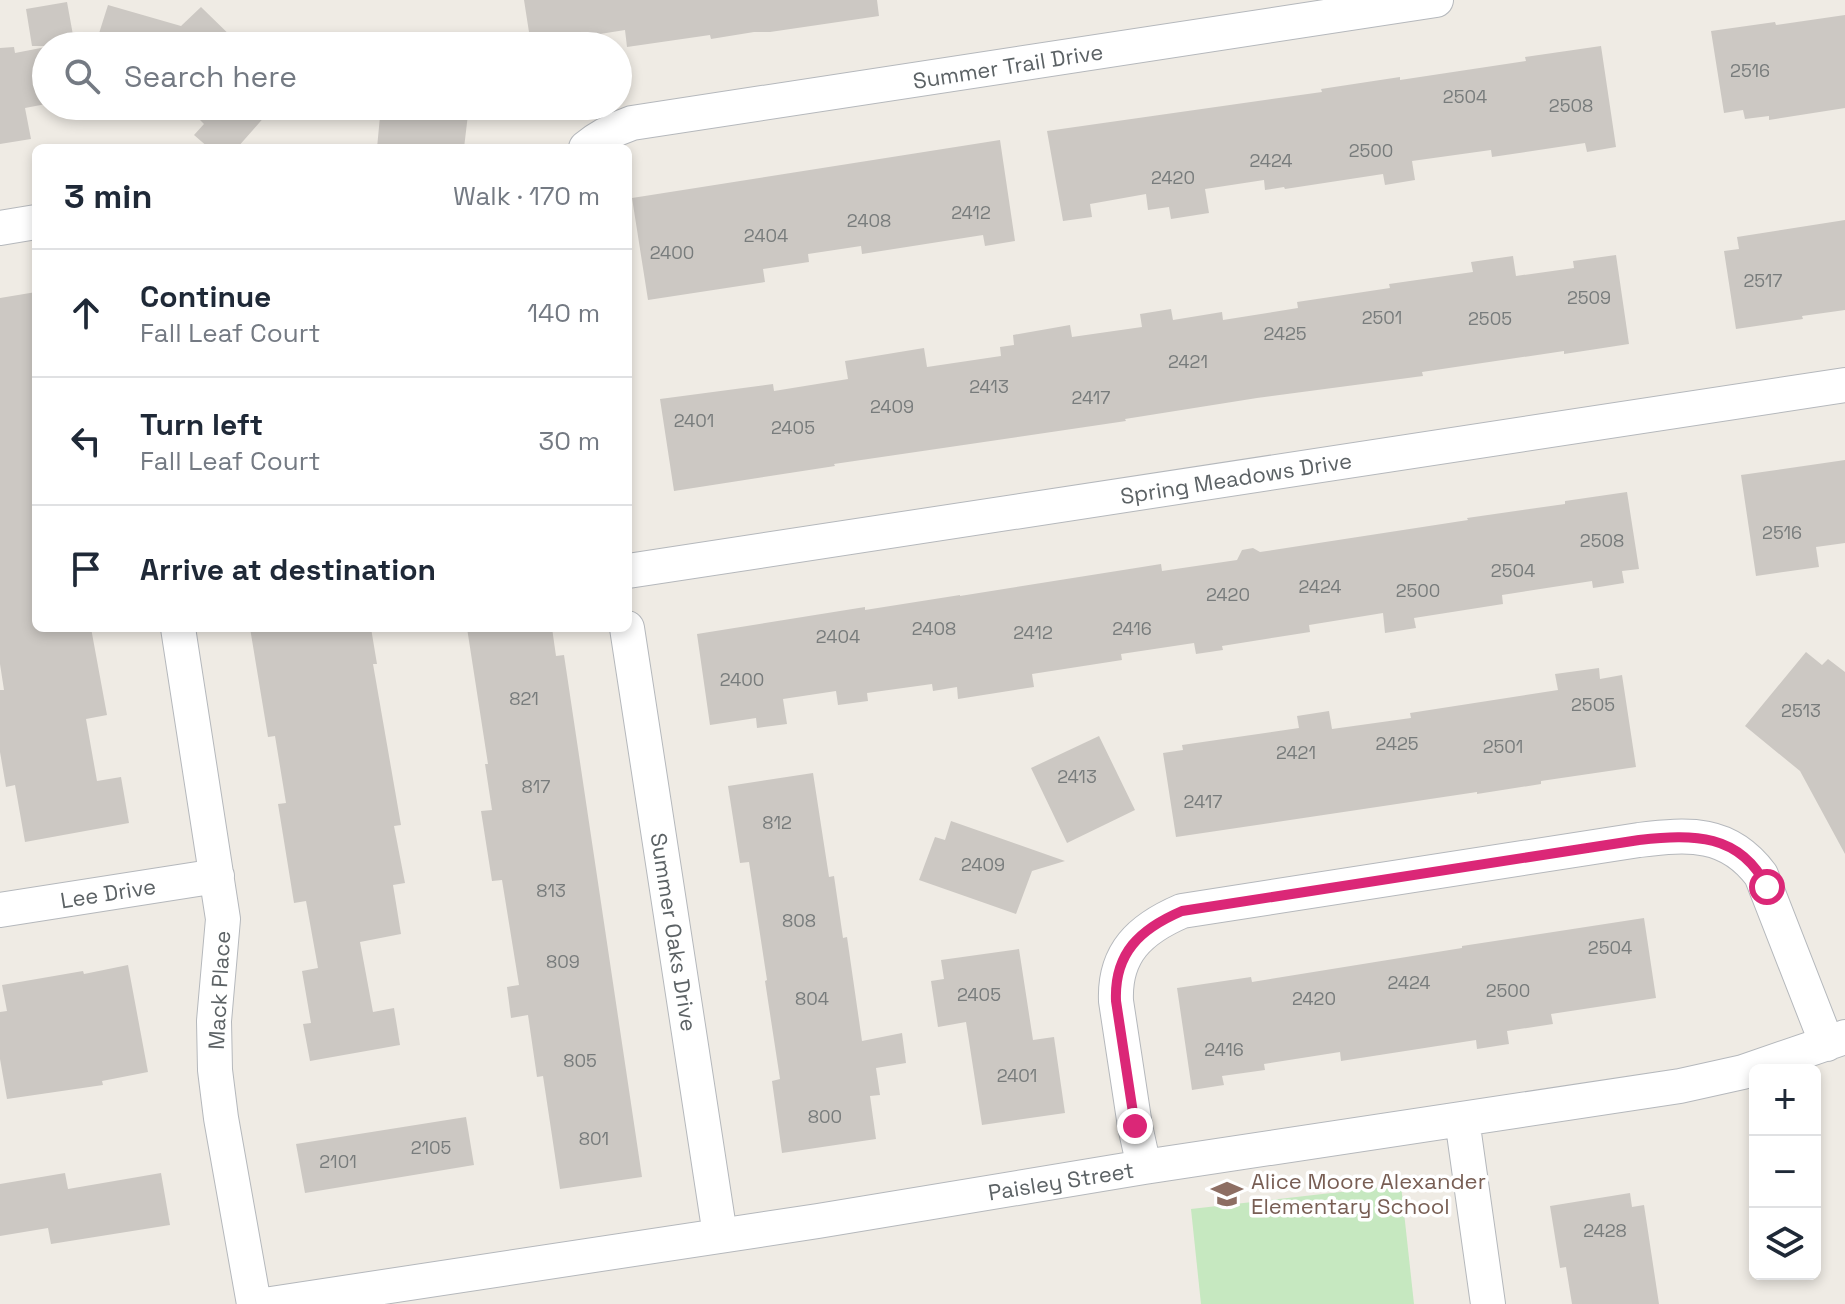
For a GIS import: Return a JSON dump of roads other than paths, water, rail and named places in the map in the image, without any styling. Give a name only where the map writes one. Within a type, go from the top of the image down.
[{"type":"street","name":"Summer Trail Drive","points":[[591,144],[616,128],[632,123],[1436,0]]},
{"type":"street","points":[[0,228],[32,223]]},
{"type":"street","name":"Spring Meadows Drive","points":[[632,570],[1845,385]]},
{"type":"street","name":"Mack Place","points":[[179,632],[223,929],[214,1021],[215,1070],[254,1304]]},
{"type":"street","name":"Summer Oaks Drive","points":[[628,632],[720,1235]]},
{"type":"street","points":[[1144,1167],[1115,988],[1122,960],[1139,936],[1151,926],[1182,911],[1639,840],[1676,837],[1712,839],[1742,854],[1761,875],[1836,1040]]},
{"type":"street","name":"Lee Drive","points":[[0,910],[217,876]]},
{"type":"street","name":"Paisley Street","points":[[271,1304],[1713,1080],[1836,1040]]},
{"type":"street","points":[[1462,1119],[1488,1304]]},
{"type":"place","name":"Alice Moore Alexander Elementary School","points":[[1227,1194]]}]
